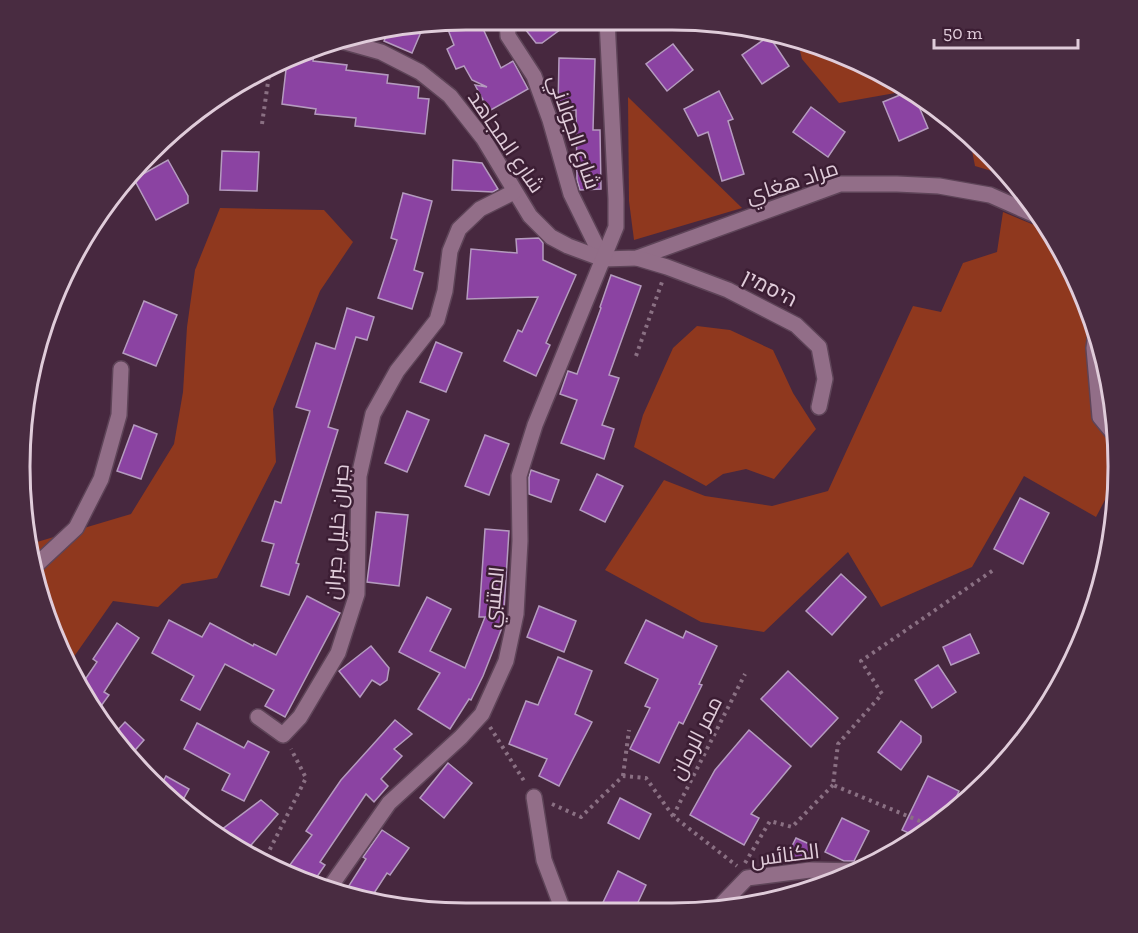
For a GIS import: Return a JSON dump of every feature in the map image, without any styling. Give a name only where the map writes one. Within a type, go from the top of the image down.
[{"type":"street","name":"شارع الجولاني","points":[[508,30],[508,36],[534,76],[550,120],[571,194],[603,259]]},
{"type":"street","name":"المتنبي","points":[[334,882],[389,803],[461,737],[482,714],[506,662],[516,614],[520,541],[519,476],[535,425],[616,227],[607,30]]},
{"type":"street","name":"شارع المجاهد","points":[[355,45],[381,52],[420,72],[450,96],[483,138],[530,216],[551,237],[603,259]]},
{"type":"street","name":"مراد هغاي","points":[[603,259],[638,258],[840,184],[939,186],[990,195],[1024,210]]},
{"type":"street","name":"جبران خليل جبران","points":[[283,735],[300,717],[338,653],[357,594],[359,476],[373,414],[396,370],[437,320],[445,291],[450,251],[459,229],[480,209],[514,192]]},
{"type":"street","name":"היסמין","points":[[638,258],[728,290],[796,325],[819,347],[825,379],[819,407]]},
{"type":"street","points":[[1095,363],[1100,417],[1105,424]]},
{"type":"street","points":[[40,561],[76,528],[101,479],[118,415],[122,369]]},
{"type":"street","points":[[258,717],[283,735]]},
{"type":"street","points":[[534,797],[544,860],[560,903]]},
{"type":"street","name":"الكنائس","points":[[727,899],[747,878],[810,870],[838,871]]},
{"type":"path","points":[[262,124],[269,77]]},
{"type":"path","points":[[636,356],[667,267]]},
{"type":"path","points":[[623,776],[646,778],[674,816],[741,869],[770,821],[792,827],[833,785],[838,744],[882,694],[861,661],[995,569]]},
{"type":"path","name":"ممر الرمان","points":[[674,816],[745,674]]},
{"type":"path","points":[[482,714],[534,797],[581,817],[623,776],[629,730]]},
{"type":"path","points":[[267,855],[306,778],[283,735]]},
{"type":"path","points":[[833,785],[923,823]]},
{"type":"shaded area","points":[[800,49],[839,63],[897,93],[839,103],[802,59]]},
{"type":"shaded area","points":[[628,97],[742,208],[634,240],[629,201]]},
{"type":"shaded area","points":[[972,150],[993,171],[975,166]]},
{"type":"shaded area","points":[[220,208],[324,210],[353,242],[320,291],[273,409],[276,462],[217,578],[182,584],[158,607],[113,601],[74,657],[53,607],[37,542],[131,514],[174,444],[183,392],[187,327],[195,270]]},
{"type":"shaded area","points":[[1003,212],[1035,225],[1050,248],[1075,299],[1100,382],[1107,438],[1107,496],[1096,517],[1024,476],[972,567],[881,607],[848,552],[764,632],[701,622],[605,570],[664,480],[705,496],[772,506],[828,491],[913,306],[941,312],[963,263],[997,252]]},
{"type":"shaded area","points":[[697,326],[730,330],[773,350],[793,393],[816,429],[774,479],[746,469],[723,474],[706,486],[634,447],[643,415],[673,348]]},
{"type":"building","points":[[484,30],[501,68],[513,61],[528,89],[489,111],[475,85],[487,87],[472,80],[464,66],[456,69],[447,49],[454,45],[448,31]]},
{"type":"building","points":[[526,30],[560,30],[542,43],[536,43]]},
{"type":"building","points":[[421,33],[412,53],[384,41],[386,37]]},
{"type":"building","points":[[764,40],[773,42],[789,66],[762,84],[742,55]]},
{"type":"building","points":[[673,44],[693,70],[667,91],[646,64]]},
{"type":"building","points":[[313,58],[313,61],[347,65],[346,70],[388,75],[387,83],[419,87],[418,98],[429,99],[425,134],[355,126],[356,118],[315,114],[316,109],[282,104],[286,69]]},
{"type":"building","points":[[559,58],[595,59],[593,130],[600,130],[601,189],[580,190],[577,180],[576,110],[558,110]]},
{"type":"building","points":[[719,91],[733,119],[728,121],[744,174],[722,181],[708,132],[698,136],[684,109]]},
{"type":"building","points":[[900,95],[920,108],[928,128],[899,141],[883,102]]},
{"type":"building","points":[[811,107],[845,132],[828,157],[793,132]]},
{"type":"building","points":[[222,151],[259,152],[257,191],[220,190]]},
{"type":"building","points":[[168,160],[188,196],[188,203],[156,220],[136,182],[143,174]]},
{"type":"building","points":[[453,160],[482,163],[498,189],[493,192],[452,190]]},
{"type":"building","points":[[403,193],[432,201],[414,270],[423,273],[412,309],[378,298],[397,240],[391,238]]},
{"type":"building","points":[[539,238],[543,243],[543,260],[576,275],[546,343],[550,345],[536,376],[504,361],[518,330],[522,332],[538,297],[467,299],[471,249],[517,253],[516,239]]},
{"type":"building","points":[[611,275],[641,286],[609,375],[619,378],[602,425],[614,429],[604,459],[561,443],[577,400],[560,394],[568,371],[577,374]]},
{"type":"building","points":[[144,301],[177,315],[156,366],[123,353]]},
{"type":"building","points":[[347,308],[374,317],[367,340],[356,337],[328,427],[338,430],[296,563],[299,564],[289,595],[261,586],[274,544],[262,541],[275,501],[281,503],[310,411],[296,407],[316,343],[335,349]]},
{"type":"building","points":[[436,342],[462,353],[446,392],[420,382]]},
{"type":"building","points":[[407,411],[429,420],[407,472],[385,463]]},
{"type":"building","points":[[134,425],[157,434],[141,479],[117,471]]},
{"type":"building","points":[[485,435],[509,444],[489,495],[465,486]]},
{"type":"building","points":[[531,470],[559,480],[551,502],[529,494]]},
{"type":"building","points":[[597,474],[623,486],[605,522],[580,510]]},
{"type":"building","points":[[1020,498],[1049,513],[1023,564],[994,549]]},
{"type":"building","points":[[376,512],[408,515],[399,586],[367,582]]},
{"type":"building","points":[[485,529],[509,531],[503,625],[471,700],[469,699],[450,729],[418,709],[440,673],[399,652],[427,597],[451,609],[430,651],[465,668],[485,617],[479,617]]},
{"type":"building","points":[[841,574],[866,597],[832,635],[806,611]]},
{"type":"building","points":[[307,596],[340,613],[285,717],[265,706],[274,690],[225,664],[200,710],[181,700],[194,676],[152,653],[169,620],[202,637],[210,623],[253,646],[254,644],[276,655]]},
{"type":"building","points":[[539,606],[576,621],[564,652],[527,637]]},
{"type":"building","points":[[646,620],[683,638],[686,631],[717,646],[699,684],[702,685],[683,724],[679,722],[659,763],[630,749],[650,708],[645,706],[658,679],[625,663]]},
{"type":"building","points":[[117,623],[139,638],[104,692],[109,695],[102,705],[85,679],[97,662],[93,659]]},
{"type":"building","points":[[970,634],[979,653],[951,665],[943,647]]},
{"type":"building","points":[[371,646],[389,668],[387,680],[380,685],[372,680],[360,697],[339,671]]},
{"type":"building","points":[[558,657],[592,671],[575,714],[592,722],[559,786],[539,776],[547,759],[509,744],[526,701],[538,705]]},
{"type":"building","points":[[938,665],[956,692],[932,708],[915,680]]},
{"type":"building","points":[[788,671],[838,718],[811,747],[761,699]]},
{"type":"building","points":[[395,720],[412,734],[394,749],[402,756],[381,779],[388,786],[374,802],[366,794],[320,862],[325,865],[317,877],[289,866],[312,835],[306,831],[341,780]]},
{"type":"building","points":[[901,721],[921,736],[921,742],[901,770],[878,752]]},
{"type":"building","points":[[125,722],[144,740],[135,750],[118,729]]},
{"type":"building","points":[[197,723],[244,748],[248,741],[269,752],[244,801],[222,790],[230,774],[184,749]]},
{"type":"building","points":[[749,730],[791,766],[751,814],[759,818],[744,845],[690,815],[715,770]]},
{"type":"building","points":[[448,763],[472,783],[444,818],[420,798]]},
{"type":"building","points":[[166,776],[189,789],[184,799],[179,795],[164,780]]},
{"type":"building","points":[[928,776],[959,791],[956,797],[914,829],[908,833],[902,830]]},
{"type":"building","points":[[620,798],[651,814],[639,839],[608,823]]},
{"type":"building","points":[[261,800],[278,814],[250,846],[223,828]]},
{"type":"building","points":[[842,818],[869,831],[854,861],[844,861],[825,852]]},
{"type":"building","points":[[382,830],[409,848],[390,875],[387,873],[374,893],[348,886],[366,859],[363,857]]},
{"type":"building","points":[[796,838],[818,848],[813,860],[803,861],[788,854]]},
{"type":"building","points":[[618,871],[646,885],[638,903],[603,903]]}]
